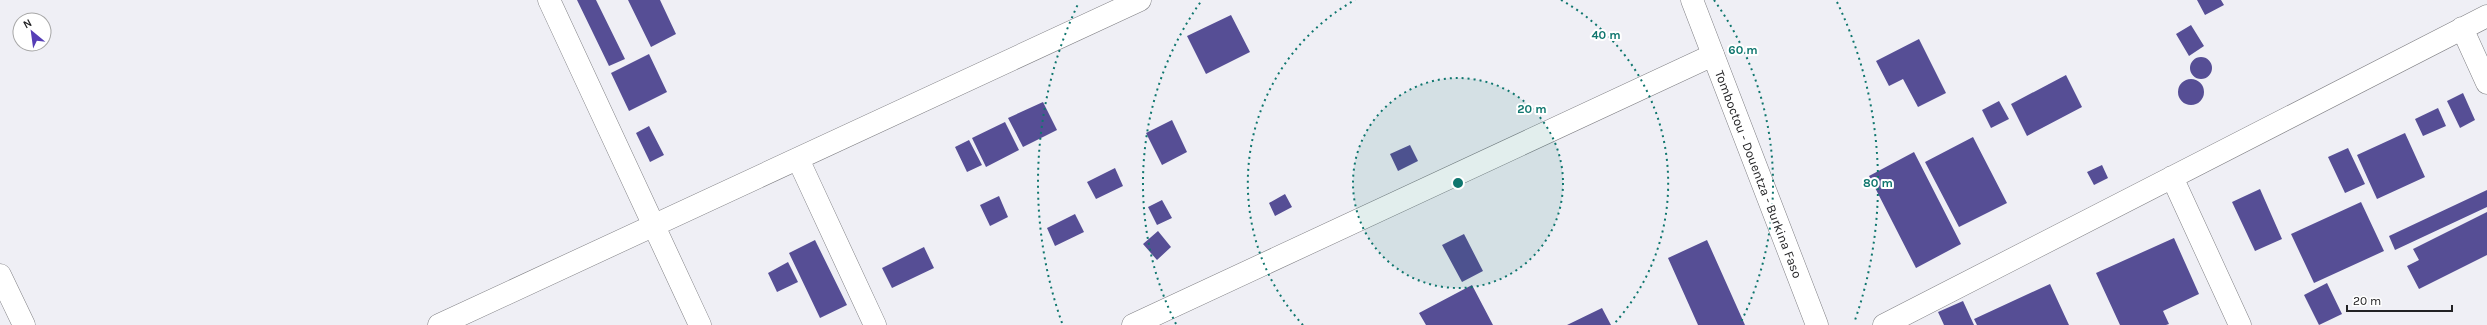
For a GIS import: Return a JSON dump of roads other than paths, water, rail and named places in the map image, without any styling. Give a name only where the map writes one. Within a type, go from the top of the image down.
[{"type":"street","points":[[549,0],[700,325]]},
{"type":"street","points":[[438,325],[1140,0]]},
{"type":"street","name":"Tomboctou - Douentza - Burkina Faso","points":[[1692,0],[1817,325]]},
{"type":"street","points":[[1884,325],[2487,16]]},
{"type":"street","points":[[2462,28],[2487,83]]},
{"type":"street","points":[[1133,325],[1713,55]]},
{"type":"street","points":[[798,159],[875,325]]},
{"type":"street","points":[[2172,177],[2240,325]]},
{"type":"street","points":[[0,275],[24,325]]}]
